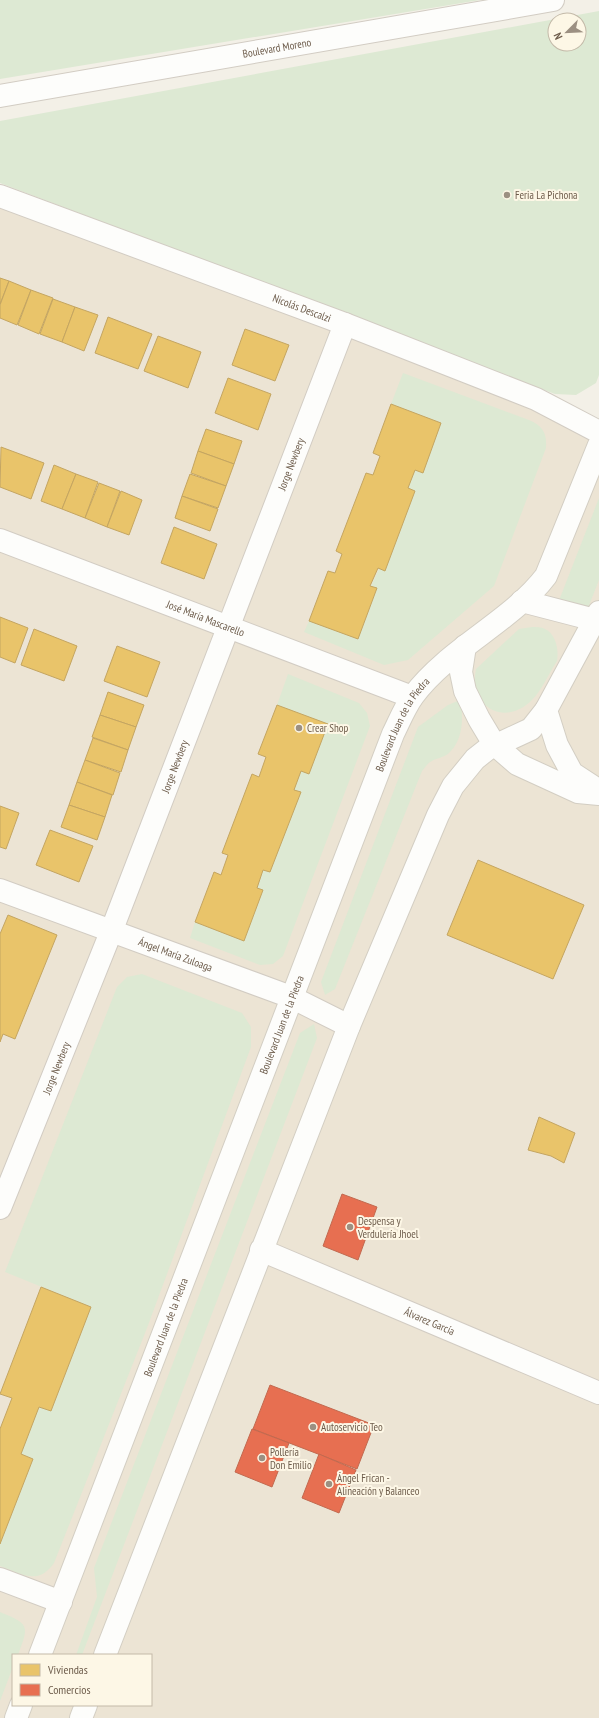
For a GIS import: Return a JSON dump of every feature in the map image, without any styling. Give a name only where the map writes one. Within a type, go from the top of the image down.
[{"type":"street","name":"Boulevard Moreno","points":[[0,96],[553,0]]},
{"type":"street","name":"Nicolás Descalzi","points":[[0,196],[345,324],[536,399],[599,432]]},
{"type":"street","name":"Jorge Newbery","points":[[0,1208],[111,932],[345,324]]},
{"type":"street","name":"Boulevard Juan de la Piedra","points":[[40,1654],[393,734],[412,697],[427,680],[464,646],[536,589],[546,576],[599,445]]},
{"type":"street","name":"José María Mascarello","points":[[0,540],[412,697]]},
{"type":"street","points":[[105,1654],[349,1026],[438,815],[453,786],[475,759],[494,744],[503,742],[531,728],[546,710],[598,618],[522,601]]},
{"type":"street","points":[[464,646],[461,672],[465,691],[479,720],[494,744],[517,764],[578,792],[599,794]]},
{"type":"street","points":[[546,710],[557,745],[572,772],[599,790]]},
{"type":"street","name":"Ángel María Zuloaga","points":[[0,890],[291,997],[349,1026]]},
{"type":"street","name":"Álvarez García","points":[[261,1250],[599,1393]]},
{"type":"street","points":[[0,1579],[60,1602]]},
{"type":"street","points":[[16,1718],[21,1706]]},
{"type":"street","points":[[81,1718],[86,1706]]},
{"type":"shaded area","points":[[0,196],[599,432],[599,1718],[0,1718]]},
{"type":"green space","points":[[0,0],[480,0],[0,79]]},
{"type":"green space","points":[[599,11],[599,375],[596,383],[576,395],[555,394],[0,183],[0,121],[547,21],[547,52],[587,52],[587,13]]},
{"type":"green space","points":[[403,373],[534,422],[545,434],[546,448],[494,586],[408,660],[384,665],[304,632],[309,621],[358,639],[377,589],[371,586],[415,491],[408,488],[415,470],[423,472],[441,423],[391,404]]},
{"type":"green space","points":[[599,498],[599,580],[588,608],[558,603]]},
{"type":"green space","points":[[532,627],[543,628],[549,631],[552,635],[558,652],[557,661],[536,696],[521,708],[510,712],[500,712],[490,709],[477,693],[475,682],[476,669],[519,629]]},
{"type":"green space","points":[[288,674],[359,703],[367,713],[370,726],[283,956],[273,964],[260,965],[190,938],[195,922],[244,941],[263,890],[257,888],[263,870],[270,872],[300,793],[294,790],[301,771],[309,774],[277,705]]},
{"type":"green space","points":[[460,700],[462,721],[460,735],[457,742],[449,753],[430,762],[422,771],[335,989],[325,995],[321,982],[418,727],[448,705]]},
{"type":"green space","points":[[142,974],[242,1013],[251,1027],[251,1047],[147,1328],[54,1563],[42,1574],[36,1576],[23,1575],[0,1566],[0,1544],[33,1459],[21,1454],[39,1407],[51,1411],[91,1307],[5,1272],[117,987],[127,977]]},
{"type":"green space","points":[[314,1024],[317,1038],[82,1654],[76,1654],[97,1597],[94,1568],[300,1033]]},
{"type":"green space","points":[[0,1612],[22,1623],[25,1632],[18,1654],[12,1654],[12,1670],[0,1701]]},
{"type":"building: Viviendas","points":[[0,278],[9,281],[0,304]]},
{"type":"building: Viviendas","points":[[9,281],[31,290],[17,325],[0,318],[0,305]]},
{"type":"building: Viviendas","points":[[31,290],[53,298],[39,334],[18,325]]},
{"type":"building: Viviendas","points":[[53,299],[75,307],[62,342],[40,334]]},
{"type":"building: Viviendas","points":[[75,307],[98,315],[84,351],[62,342]]},
{"type":"building: Viviendas","points":[[108,317],[152,334],[138,369],[95,353]]},
{"type":"building: Viviendas","points":[[245,329],[289,345],[275,381],[232,365]]},
{"type":"building: Viviendas","points":[[158,336],[201,352],[188,388],[144,371]]},
{"type":"building: Viviendas","points":[[228,378],[271,394],[258,430],[215,413]]},
{"type":"building: Viviendas","points":[[391,404],[441,423],[423,473],[415,470],[408,488],[415,491],[385,571],[378,568],[370,586],[377,588],[358,639],[309,621],[328,571],[335,573],[342,554],[336,551],[366,473],[373,475],[380,456],[373,453]]},
{"type":"building: Viviendas","points":[[206,429],[242,441],[234,464],[198,451]]},
{"type":"building: Viviendas","points":[[1,447],[44,463],[31,499],[0,487]]},
{"type":"building: Viviendas","points":[[198,451],[234,464],[226,486],[191,473]]},
{"type":"building: Viviendas","points":[[54,465],[76,474],[62,509],[41,501]]},
{"type":"building: Viviendas","points":[[76,474],[98,482],[85,518],[62,509]]},
{"type":"building: Viviendas","points":[[190,474],[226,486],[218,508],[182,496]]},
{"type":"building: Viviendas","points":[[99,483],[120,491],[107,527],[85,518]]},
{"type":"building: Viviendas","points":[[121,491],[142,500],[129,535],[107,527]]},
{"type":"building: Viviendas","points":[[182,496],[218,509],[210,531],[175,518]]},
{"type":"building: Viviendas","points":[[174,527],[217,544],[204,579],[161,563]]},
{"type":"building: Viviendas","points":[[0,617],[28,628],[15,663],[0,657]]},
{"type":"building: Viviendas","points":[[34,629],[77,646],[64,681],[21,665]]},
{"type":"building: Viviendas","points":[[117,646],[160,662],[147,697],[104,681]]},
{"type":"building: Viviendas","points":[[108,692],[144,705],[136,727],[100,715]]},
{"type":"building: Viviendas","points":[[277,705],[328,724],[309,774],[301,771],[294,790],[301,792],[270,872],[263,870],[257,888],[263,890],[244,941],[195,922],[214,872],[221,875],[228,855],[222,853],[252,774],[259,777],[266,757],[258,754]]},
{"type":"building: Viviendas","points":[[100,715],[136,727],[128,750],[92,737]]},
{"type":"building: Viviendas","points":[[93,738],[128,750],[121,772],[85,760]]},
{"type":"building: Viviendas","points":[[85,760],[120,773],[113,795],[77,782]]},
{"type":"building: Viviendas","points":[[77,782],[112,795],[105,817],[69,805]]},
{"type":"building: Viviendas","points":[[69,805],[105,817],[97,840],[61,827]]},
{"type":"building: Viviendas","points":[[0,806],[19,813],[6,849],[0,847]]},
{"type":"building: Viviendas","points":[[50,830],[93,846],[79,882],[36,865]]},
{"type":"building: Viviendas","points":[[478,860],[584,905],[553,979],[447,935]]},
{"type":"building: Viviendas","points":[[8,915],[57,935],[15,1039],[3,1034],[0,1042],[0,934]]},
{"type":"building: Viviendas","points":[[539,1117],[575,1133],[564,1163],[551,1156],[528,1150]]},
{"type":"building: Viviendas","points":[[41,1287],[91,1307],[51,1411],[39,1407],[21,1454],[33,1459],[0,1544],[0,1429],[12,1398],[0,1394]]},
{"type":"building: Comercios","name":"Despensa y Verdulería Jhoel","points":[[342,1194],[377,1207],[358,1260],[323,1246]]},
{"type":"building: Comercios","name":"Autoservicio Teo","points":[[270,1385],[374,1425],[357,1469],[253,1429]]},
{"type":"building: Comercios","name":"Pollería Don Emilio","points":[[252,1429],[289,1443],[272,1487],[235,1472]]},
{"type":"building: Comercios","name":"Ángel Frican - Alineación y Balanceo","points":[[319,1454],[356,1470],[339,1513],[302,1498]]},
{"type":"place","name":"Feria La Pichona","points":[[507,195]]},
{"type":"place","name":"Crear Shop","points":[[299,728]]},
{"type":"place","name":"Despensa y Verdulería Jhoel","points":[[350,1227]]},
{"type":"place","name":"Autoservicio Teo","points":[[313,1427]]},
{"type":"place","name":"Pollería Don Emilio","points":[[262,1458]]},
{"type":"place","name":"Ángel Frican - Alineación y Balanceo","points":[[329,1484]]}]
